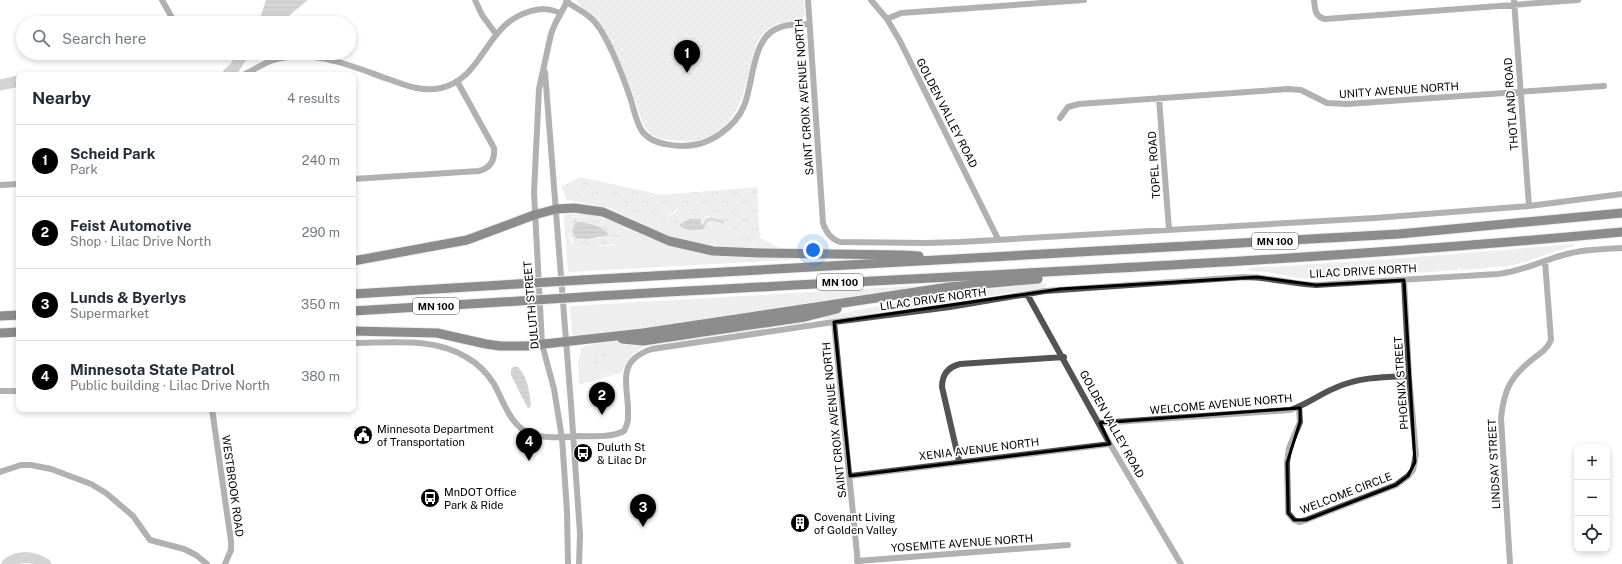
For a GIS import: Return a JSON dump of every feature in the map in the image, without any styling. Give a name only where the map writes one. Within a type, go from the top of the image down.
[{"type":"highway","points":[[356,260],[467,240],[534,215],[556,209],[574,208],[603,212],[669,241],[713,251],[902,255],[953,259]]},
{"type":"highway","points":[[1597,215],[1622,209]]},
{"type":"highway","name":"MN 100","points":[[356,294],[1399,234],[1622,213]]},
{"type":"highway","name":"MN 100","points":[[356,311],[583,297],[1097,270],[1407,251],[1622,232]]},
{"type":"highway","points":[[356,332],[437,333],[500,346],[566,342],[651,332],[920,291],[1097,270]]},
{"type":"highway","points":[[0,316],[16,315]]},
{"type":"highway","points":[[0,333],[16,332]]},
{"type":"street","points":[[162,0],[171,16]]},
{"type":"street","points":[[475,0],[482,15],[496,34]]},
{"type":"street","name":"SAINT CROIX AVENUE NORTH","points":[[808,0],[823,223],[827,233],[832,238],[840,242],[854,243],[926,243],[998,239]]},
{"type":"street","name":"GOLDEN VALLEY ROAD","points":[[871,0],[887,19],[900,41],[998,239]]},
{"type":"street","points":[[887,19],[901,13],[978,3],[1084,0]]},
{"type":"street","points":[[1314,0],[1315,10],[1318,16],[1325,19],[1514,2],[1578,0]]},
{"type":"street","points":[[567,1],[591,18],[600,29],[622,77],[642,130],[652,139],[673,145],[700,144],[714,139],[726,130],[736,120],[744,107],[758,50],[765,37],[780,27],[809,24]]},
{"type":"street","name":"DULUTH STREET","points":[[567,1],[560,12],[551,34],[539,89],[534,215],[542,344],[554,389],[562,438],[567,512],[568,564]]},
{"type":"street","name":"THOTLAND ROAD","points":[[1514,2],[1529,206]]},
{"type":"street","points":[[332,60],[418,89],[442,88],[457,81],[471,71],[496,34],[520,15],[543,8],[560,12]]},
{"type":"street","points":[[249,72],[273,60]]},
{"type":"street","name":"DULUTH STREET","points":[[544,67],[574,437],[580,534],[579,564]]},
{"type":"street","points":[[356,179],[485,170],[490,165],[494,154],[494,148],[457,81]]},
{"type":"street","name":"UNITY AVENUE NORTH","points":[[1060,118],[1068,107],[1080,104],[1296,89],[1327,103],[1347,104],[1604,86]]},
{"type":"street","name":"TOPEL ROAD","points":[[1160,98],[1169,230]]},
{"type":"street","points":[[0,185],[16,184]]},
{"type":"street","points":[[998,239],[1368,219],[1529,206],[1622,194]]},
{"type":"street","name":"LILAC DRIVE NORTH","points":[[356,343],[426,344],[443,347],[461,354],[476,363],[488,376],[512,418],[519,426],[529,433],[538,436],[562,438],[609,435],[624,431],[628,422],[627,371],[634,358],[640,353],[652,349],[834,322],[950,308],[1028,294],[1081,287],[1244,277],[1262,277],[1316,285],[1404,280],[1511,272],[1578,252],[1622,248]]},
{"type":"street","name":"LINDSAY STREET","points":[[1510,564],[1501,418],[1505,393],[1511,381],[1519,371],[1546,348],[1551,340],[1546,261]]},
{"type":"street","name":"PHOENIX STREET","points":[[1402,482],[1412,470],[1416,454],[1409,376],[1404,280]]},
{"type":"street","name":"GOLDEN VALLEY ROAD","points":[[1028,294],[1064,357],[1110,444],[1181,564]]},
{"type":"street","name":"SAINT CROIX AVENUE NORTH","points":[[834,322],[850,476],[857,562]]},
{"type":"street","points":[[959,461],[942,387],[942,380],[948,369],[960,364],[1064,357]]},
{"type":"street","name":"WELCOME AVENUE NORTH","points":[[1100,423],[1278,411],[1299,407],[1323,393],[1348,383],[1372,378],[1409,376]]},
{"type":"street","points":[[0,391],[16,391]]},
{"type":"street","name":"WELCOME CIRCLE","points":[[1299,407],[1300,422],[1289,448],[1287,463],[1288,513],[1294,520],[1299,522],[1306,520],[1402,482]]},
{"type":"street","name":"WESTBROOK ROAD","points":[[212,412],[231,541],[231,550],[225,564]]},
{"type":"street","name":"XENIA AVENUE NORTH","points":[[850,476],[959,461],[1013,457],[1048,451],[1110,444]]},
{"type":"street","points":[[0,472],[21,465],[31,465],[51,469],[91,484],[106,493],[133,516],[150,540],[196,555],[207,564]]},
{"type":"street","name":"YOSEMITE AVENUE NORTH","points":[[857,562],[1068,545]]},
{"type":"highlighted area","points":[[1257,277],[1316,285],[1404,280],[1415,462],[1408,476],[1396,485],[1306,520],[1294,520],[1288,513],[1287,463],[1300,422],[1300,408],[1100,423],[1110,444],[850,476],[834,322],[1060,289]]},
{"type":"green space","points":[[577,0],[804,0],[805,15],[798,21],[772,26],[760,37],[756,45],[741,99],[732,117],[717,132],[709,137],[685,142],[658,138],[646,129],[625,74],[602,26],[578,3]]},
{"type":"green space","points":[[580,177],[593,180],[596,187],[600,185],[611,191],[617,189],[620,193],[618,199],[611,199],[608,195],[598,198],[593,195],[582,196],[574,194],[573,191],[562,189],[561,187]]},
{"type":"green space","points":[[593,180],[635,189],[632,195],[623,202],[625,209],[650,221],[658,224],[676,212],[679,207],[687,211],[700,214],[702,217],[677,219],[673,223],[676,226],[699,231],[705,230],[709,224],[707,217],[710,216],[711,211],[718,221],[726,223],[731,231],[738,234],[740,238],[757,245],[770,246],[772,244],[782,249],[782,251],[730,250],[676,240],[607,207],[566,200],[567,199],[562,189],[573,191],[582,196],[608,195],[611,191],[596,187]]},
{"type":"green space","points":[[757,187],[760,238],[772,244],[770,246],[758,246],[755,243],[748,244],[742,241],[738,234],[731,231],[726,223],[718,220],[711,211],[710,216],[702,217],[700,214],[687,211],[679,207],[663,223],[658,224],[625,209],[622,205],[635,189],[660,195]]},
{"type":"green space","points":[[565,214],[590,215],[611,220],[669,243],[804,256],[804,259],[568,272],[564,219]],"holes":[[[573,216],[587,218],[618,245],[576,248],[571,241],[569,233]]]},
{"type":"green space","points":[[690,216],[707,217],[709,229],[702,230],[701,219],[684,229],[673,223],[674,220]]},
{"type":"green space","points":[[570,217],[584,217],[607,222],[626,233],[626,240],[618,245],[613,244],[590,248],[574,247],[567,225]],"holes":[[[589,223],[601,228],[600,238],[588,239],[572,231]]]},
{"type":"green space","points":[[1573,244],[1574,246],[1528,261],[1510,262],[1509,266],[1501,267],[1499,265],[1498,267],[1462,270],[1459,267],[1458,270],[1403,274],[1404,271],[1402,269],[1400,271],[1402,274],[1324,278],[1326,276],[1307,275],[1302,277],[1300,274],[1297,278],[1268,272],[1249,271],[1249,268],[1393,259]]},
{"type":"green space","points":[[1527,258],[1528,261],[1509,266],[1511,261],[1522,261]]},
{"type":"green space","points":[[1300,274],[1302,277],[1312,274],[1317,274],[1320,276],[1324,274],[1326,276],[1321,279],[1297,278]]},
{"type":"green space","points":[[1046,283],[1046,287],[944,304],[823,320],[823,317],[899,302],[965,292]]},
{"type":"green space","points":[[913,286],[914,289],[617,333],[573,336],[572,332],[570,306]]},
{"type":"green space","points":[[614,341],[642,345],[642,348],[629,358],[625,364],[623,372],[613,375],[612,373],[599,376],[579,385],[578,361],[580,349],[585,346]]},
{"type":"green space","points":[[603,352],[610,355],[609,361],[600,366],[594,364],[594,359],[596,356]]},
{"type":"green space","points":[[610,373],[613,375],[586,383],[592,378]]},
{"type":"shaded area","points":[[266,0],[308,0],[289,16],[261,15]]},
{"type":"shaded area","points":[[690,219],[701,219],[701,224],[705,226],[702,230],[688,230],[680,226],[680,224]]},
{"type":"shaded area","points":[[575,223],[588,223],[603,229],[609,235],[588,239],[576,238],[572,231]]},
{"type":"shaded area","points":[[513,367],[518,367],[526,380],[531,405],[529,408],[527,407],[511,375],[511,370]]},
{"type":"waterway","points":[[230,72],[240,60]]},
{"type":"waterway","points":[[0,85],[16,82]]},
{"type":"waterway","points":[[704,225],[707,220],[711,219],[723,222]]},
{"type":"waterway","points":[[7,564],[21,558],[37,559],[46,564]]},
{"type":"place","name":"Scheid Park","points":[[687,73]]},
{"type":"place","name":"Feist Automotive","points":[[602,415]]},
{"type":"place","name":"Minnesota Department of Transportation","points":[[363,435]]},
{"type":"place","name":"Duluth St & Lilac Dr","points":[[583,453]]},
{"type":"place","name":"Minnesota State Patrol","points":[[529,461]]},
{"type":"place","name":"MnDOT Office Park & Ride","points":[[430,498]]},
{"type":"place","name":"Covenant Living of Golden Valley","points":[[800,523]]},
{"type":"place","name":"Lunds & Byerlys","points":[[643,527]]}]
